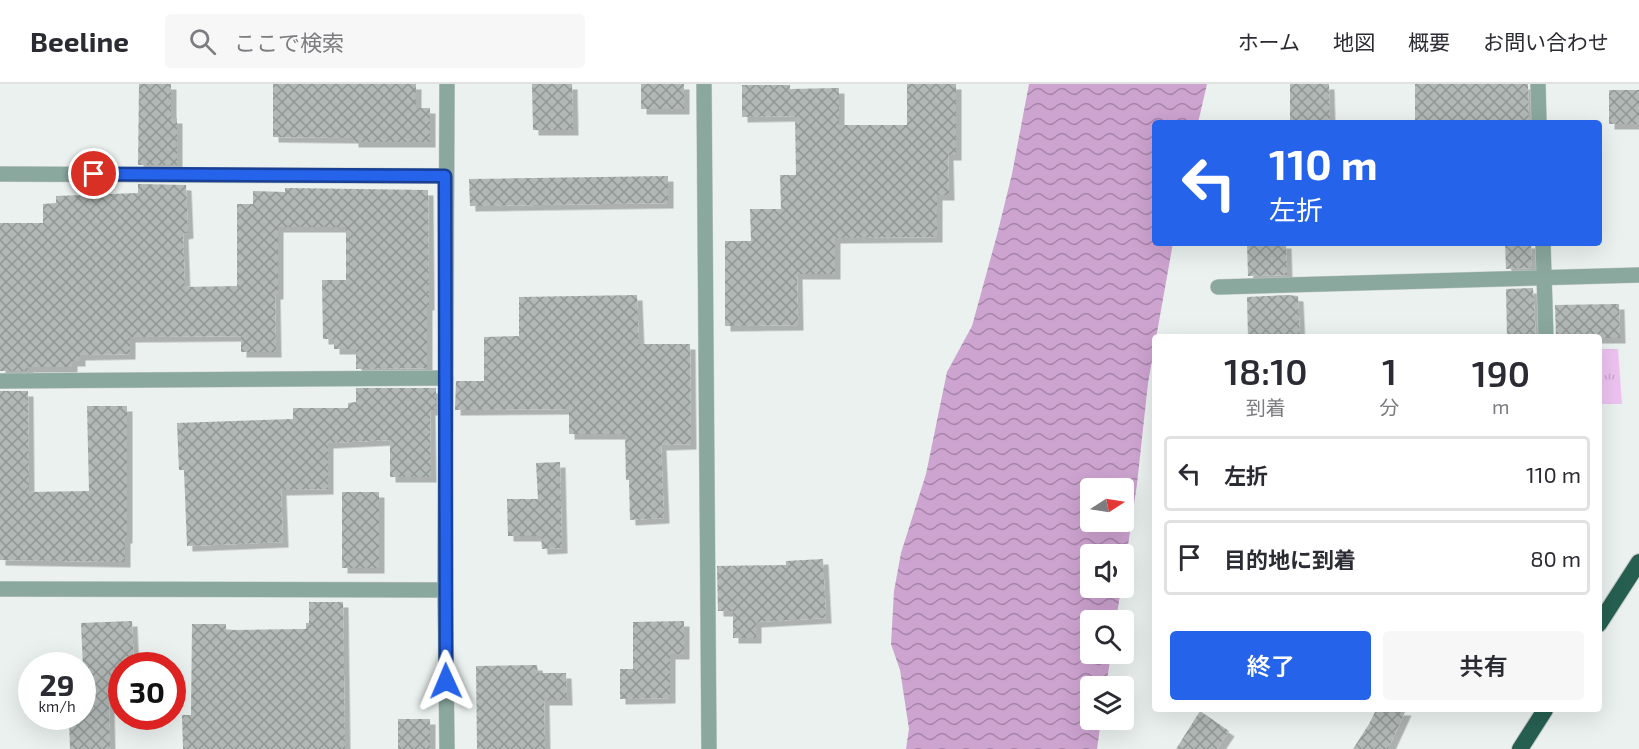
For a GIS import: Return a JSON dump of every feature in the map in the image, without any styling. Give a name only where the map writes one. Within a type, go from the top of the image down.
[{"type":"highway","points":[[1602,619],[1639,562]]},
{"type":"highway","points":[[1520,749],[1544,712]]},
{"type":"street","points":[[447,84],[445,176],[447,749]]},
{"type":"street","points":[[704,84],[710,749]]},
{"type":"street","points":[[1538,84],[1539,120]]},
{"type":"street","points":[[0,174],[445,176]]},
{"type":"street","points":[[1543,246],[1546,334]]},
{"type":"street","points":[[1218,286],[1639,275]]},
{"type":"street","points":[[0,381],[446,378]]},
{"type":"street","points":[[0,589],[445,590]]},
{"type":"green space","points":[[1602,349],[1618,349],[1622,404],[1602,404]]},
{"type":"water","points":[[1029,84],[1207,84],[1199,120],[1152,120],[1152,246],[1172,246],[1157,334],[1152,334],[1152,361],[1134,505],[1134,478],[1080,478],[1080,532],[1130,532],[1128,544],[1080,544],[1080,598],[1119,598],[1118,610],[1080,610],[1080,664],[1109,664],[1108,676],[1080,676],[1080,730],[1100,730],[1097,749],[906,749],[909,729],[900,670],[891,644],[894,591],[901,553],[926,474],[947,372],[972,326],[1012,174]]},
{"type":"building","points":[[139,84],[171,84],[171,118],[177,118],[177,165],[138,165]]},
{"type":"building","points":[[273,84],[416,84],[416,108],[430,108],[430,142],[353,142],[353,138],[273,137]]},
{"type":"building","points":[[532,84],[572,84],[573,130],[533,130]]},
{"type":"building","points":[[641,84],[684,84],[684,109],[641,109]]},
{"type":"building","points":[[907,84],[956,84],[956,155],[948,155],[949,195],[937,195],[937,237],[835,238],[835,274],[797,274],[798,325],[725,326],[725,241],[751,241],[750,209],[781,209],[780,175],[796,175],[795,116],[742,117],[742,85],[790,85],[790,89],[839,88],[839,125],[907,125]]},
{"type":"building","points":[[1290,84],[1329,84],[1330,120],[1290,120]]},
{"type":"building","points":[[1415,84],[1528,84],[1529,120],[1415,120]]},
{"type":"building","points":[[1609,90],[1639,90],[1639,124],[1609,124]]},
{"type":"building","points":[[668,176],[668,203],[470,206],[469,179]]},
{"type":"building","points":[[138,184],[186,185],[188,233],[183,234],[185,287],[237,286],[237,204],[253,204],[253,191],[285,192],[285,188],[428,190],[427,368],[356,369],[356,349],[334,349],[334,339],[323,339],[322,280],[346,280],[346,227],[278,227],[278,294],[275,294],[276,352],[241,352],[241,336],[130,337],[130,354],[80,355],[80,361],[72,361],[72,367],[28,367],[28,371],[0,371],[0,223],[43,223],[43,204],[56,203],[56,196],[138,193]]},
{"type":"building","points":[[1247,246],[1286,246],[1287,275],[1248,276]]},
{"type":"building","points":[[1505,246],[1531,246],[1532,268],[1506,269]]},
{"type":"building","points":[[1533,288],[1536,334],[1507,334],[1506,289]]},
{"type":"building","points":[[637,295],[639,344],[690,344],[691,444],[661,445],[664,518],[630,520],[625,434],[569,434],[569,409],[455,410],[456,381],[484,381],[484,337],[519,336],[519,297]]},
{"type":"building","points":[[1298,296],[1300,334],[1248,334],[1247,297]]},
{"type":"building","points":[[1619,304],[1620,338],[1602,338],[1602,334],[1556,334],[1555,305]]},
{"type":"building","points":[[356,388],[436,388],[436,410],[430,410],[431,477],[390,477],[390,440],[328,443],[328,489],[281,490],[283,542],[187,546],[184,470],[179,470],[177,423],[293,419],[293,408],[348,408],[348,403],[356,402]]},
{"type":"building","points":[[0,391],[28,391],[29,492],[89,491],[87,406],[127,406],[125,562],[0,560]]},
{"type":"building","points":[[560,462],[562,548],[542,549],[541,536],[508,536],[507,499],[538,499],[536,463]]},
{"type":"building","points":[[342,492],[379,492],[379,568],[342,568]]},
{"type":"building","points":[[823,559],[826,618],[756,622],[756,638],[733,638],[733,611],[718,611],[717,566],[786,565],[786,561]]},
{"type":"building","points":[[309,602],[343,602],[345,749],[183,749],[182,730],[186,730],[186,715],[191,715],[192,624],[226,624],[226,630],[306,629],[306,623],[309,623]]},
{"type":"building","points":[[132,621],[133,652],[108,652],[110,749],[70,749],[69,730],[96,730],[96,652],[82,652],[81,623]]},
{"type":"building","points":[[684,621],[684,654],[670,654],[670,698],[620,699],[620,669],[633,669],[633,622]]},
{"type":"building","points":[[537,665],[538,673],[566,673],[567,700],[544,700],[545,749],[477,749],[476,666]]},
{"type":"building","points":[[1199,712],[1229,731],[1217,749],[1176,749]]},
{"type":"building","points":[[1375,712],[1405,712],[1388,749],[1353,749]]},
{"type":"building","points":[[398,719],[430,719],[430,749],[398,749]]},
{"type":"route","points":[[94,174],[445,176],[446,681]]}]
